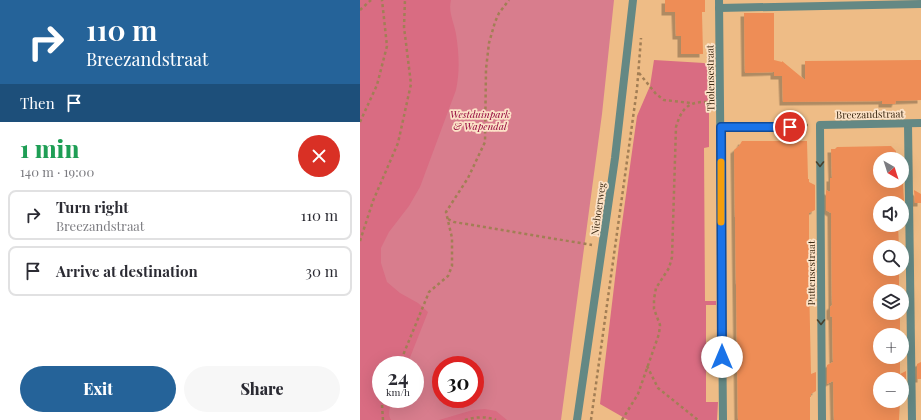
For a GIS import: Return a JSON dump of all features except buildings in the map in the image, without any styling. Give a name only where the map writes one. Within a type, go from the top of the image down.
[{"type":"street","name":"Nieboerweg","points":[[577,420],[615,158],[633,0]]},
{"type":"street","points":[[719,4],[921,4]]},
{"type":"street","name":"Tholensestraat","points":[[719,4],[723,420]]},
{"type":"street","name":"Breezandstraat","points":[[820,125],[921,123]]},
{"type":"street","points":[[908,124],[912,420]]},
{"type":"street","name":"Puttensestraat","points":[[820,125],[822,420]]},
{"type":"lane","points":[[721,127],[790,127]]},
{"type":"path","points":[[360,10],[371,0]]},
{"type":"path","points":[[360,122],[377,85],[386,46],[382,0]]},
{"type":"path","points":[[360,241],[374,201],[398,143],[411,84],[404,27],[405,0]]},
{"type":"path","points":[[403,356],[429,292],[448,276],[452,266],[452,238],[446,212],[468,178],[485,142],[486,69],[489,43],[494,22],[509,0]]},
{"type":"path","points":[[638,73],[656,94],[664,100],[691,104]]},
{"type":"path","points":[[622,420],[638,394],[659,334],[660,325],[654,309],[654,299],[656,288],[669,268],[672,257],[676,127],[683,112],[691,104],[698,101],[710,102]]},
{"type":"path","points":[[801,125],[807,125]]},
{"type":"path","points":[[448,219],[454,222],[592,245]]},
{"type":"path","points":[[647,366],[658,388],[698,420]]},
{"type":"path","points":[[382,408],[383,420]]},
{"type":"path","points":[[465,420],[470,418],[490,417],[496,420]]},
{"type":"green space","name":"Westduinpark & Wapendal","points":[[360,0],[614,0],[602,114],[561,420],[360,420]]},
{"type":"shaded area","points":[[360,0],[451,0],[451,13],[456,34],[459,69],[456,90],[420,187],[409,206],[389,232],[381,248],[381,263],[387,282],[400,293],[418,303],[428,312],[411,356],[372,356],[372,408],[390,408],[391,420],[360,420]]},
{"type":"shaded area","points":[[654,60],[704,63],[709,66],[709,147],[704,148],[705,301],[716,301],[716,305],[706,305],[706,402],[718,402],[717,420],[628,420],[600,404],[619,245],[637,116],[650,86]]},
{"type":"shaded area","points":[[485,409],[496,411],[507,420],[439,420],[473,410]]},
{"type":"slow traffic","points":[[721,162],[721,222]]},
{"type":"route","points":[[722,357],[721,127],[790,127]]}]
